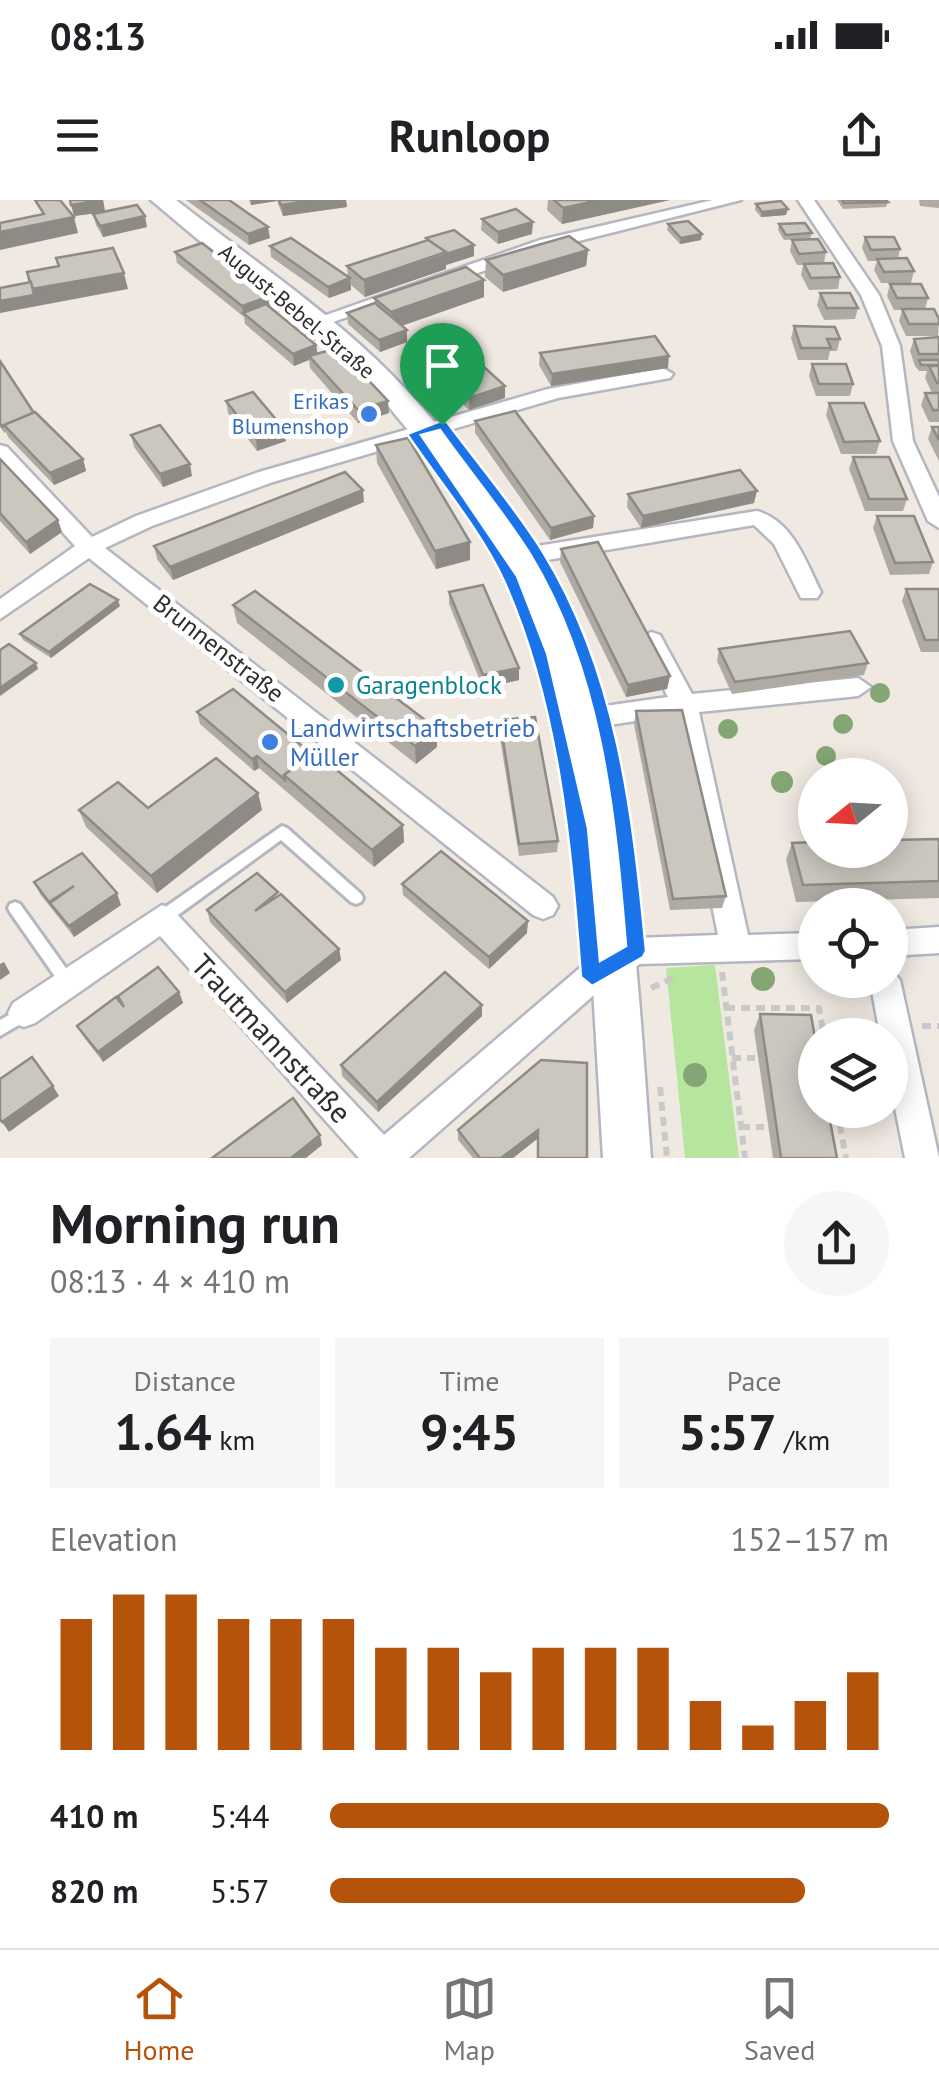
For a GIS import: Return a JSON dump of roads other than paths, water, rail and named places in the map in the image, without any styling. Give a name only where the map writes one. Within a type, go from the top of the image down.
[{"type":"main road","name":"August-Bebel-Straße","points":[[162,200],[353,352],[424,430],[457,472],[512,558],[550,628],[597,816],[614,963],[627,1158]]},
{"type":"street","points":[[315,322],[546,244],[733,200]]},
{"type":"street","points":[[806,200],[870,295],[891,346],[903,441],[939,521]]},
{"type":"street","points":[[0,610],[89,547],[144,521],[266,477],[555,392],[663,374]]},
{"type":"street","name":"Brunnenstraße","points":[[0,451],[89,547],[543,906]]},
{"type":"street","points":[[512,558],[603,552],[756,518],[769,522],[781,537],[809,592]]},
{"type":"street","points":[[642,624],[685,704],[727,949]]},
{"type":"street","points":[[576,720],[685,704],[858,688]]},
{"type":"street","points":[[12,1021],[162,918]]},
{"type":"street","name":"Trautmannstraße","points":[[162,918],[383,1158],[592,977],[614,963]]},
{"type":"street","points":[[908,942],[939,940]]},
{"type":"street","points":[[614,963],[636,951],[798,947]]},
{"type":"street","points":[[889,998],[922,1158]]},
{"type":"lane","points":[[162,918],[282,832],[356,898]]},
{"type":"lane","points":[[15,908],[68,982]]},
{"type":"place","name":"Erikas Blumenshop","points":[[369,414]]},
{"type":"place","name":"Garagenblock","points":[[336,685]]},
{"type":"place","name":"Landwirtschaftsbetrieb Müller","points":[[270,742]]}]
